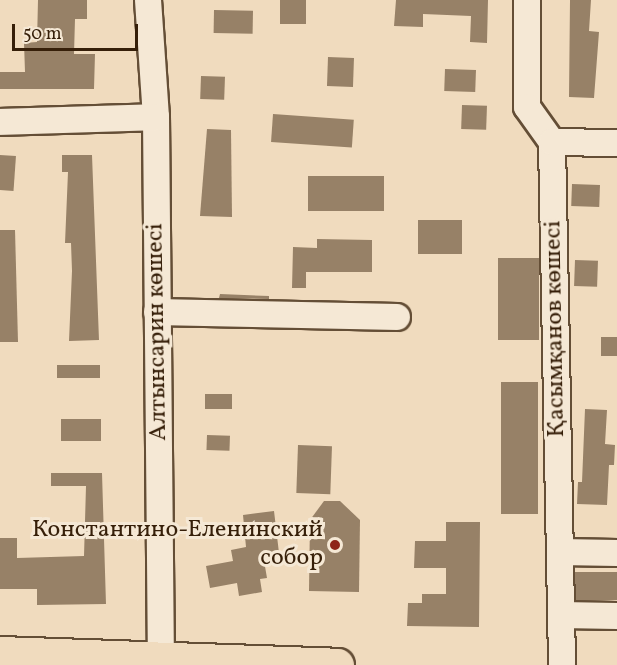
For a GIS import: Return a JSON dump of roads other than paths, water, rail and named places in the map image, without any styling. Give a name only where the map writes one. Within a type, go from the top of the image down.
[{"type":"main road","points":[[0,653],[161,662],[338,665]]},
{"type":"street","name":"Алтынсарин көшесі","points":[[148,0],[156,117],[161,662]]},
{"type":"street","points":[[527,0],[527,107],[552,142],[617,143]]},
{"type":"street","points":[[0,122],[156,117]]},
{"type":"street","name":"Қасымқанов көшесі","points":[[552,142],[562,665]]},
{"type":"street","points":[[158,312],[397,317]]},
{"type":"street","points":[[560,552],[617,553]]},
{"type":"street","points":[[561,615],[617,616]]},
{"type":"place","name":"Константино-Еленинский собор","points":[[335,545]]}]
